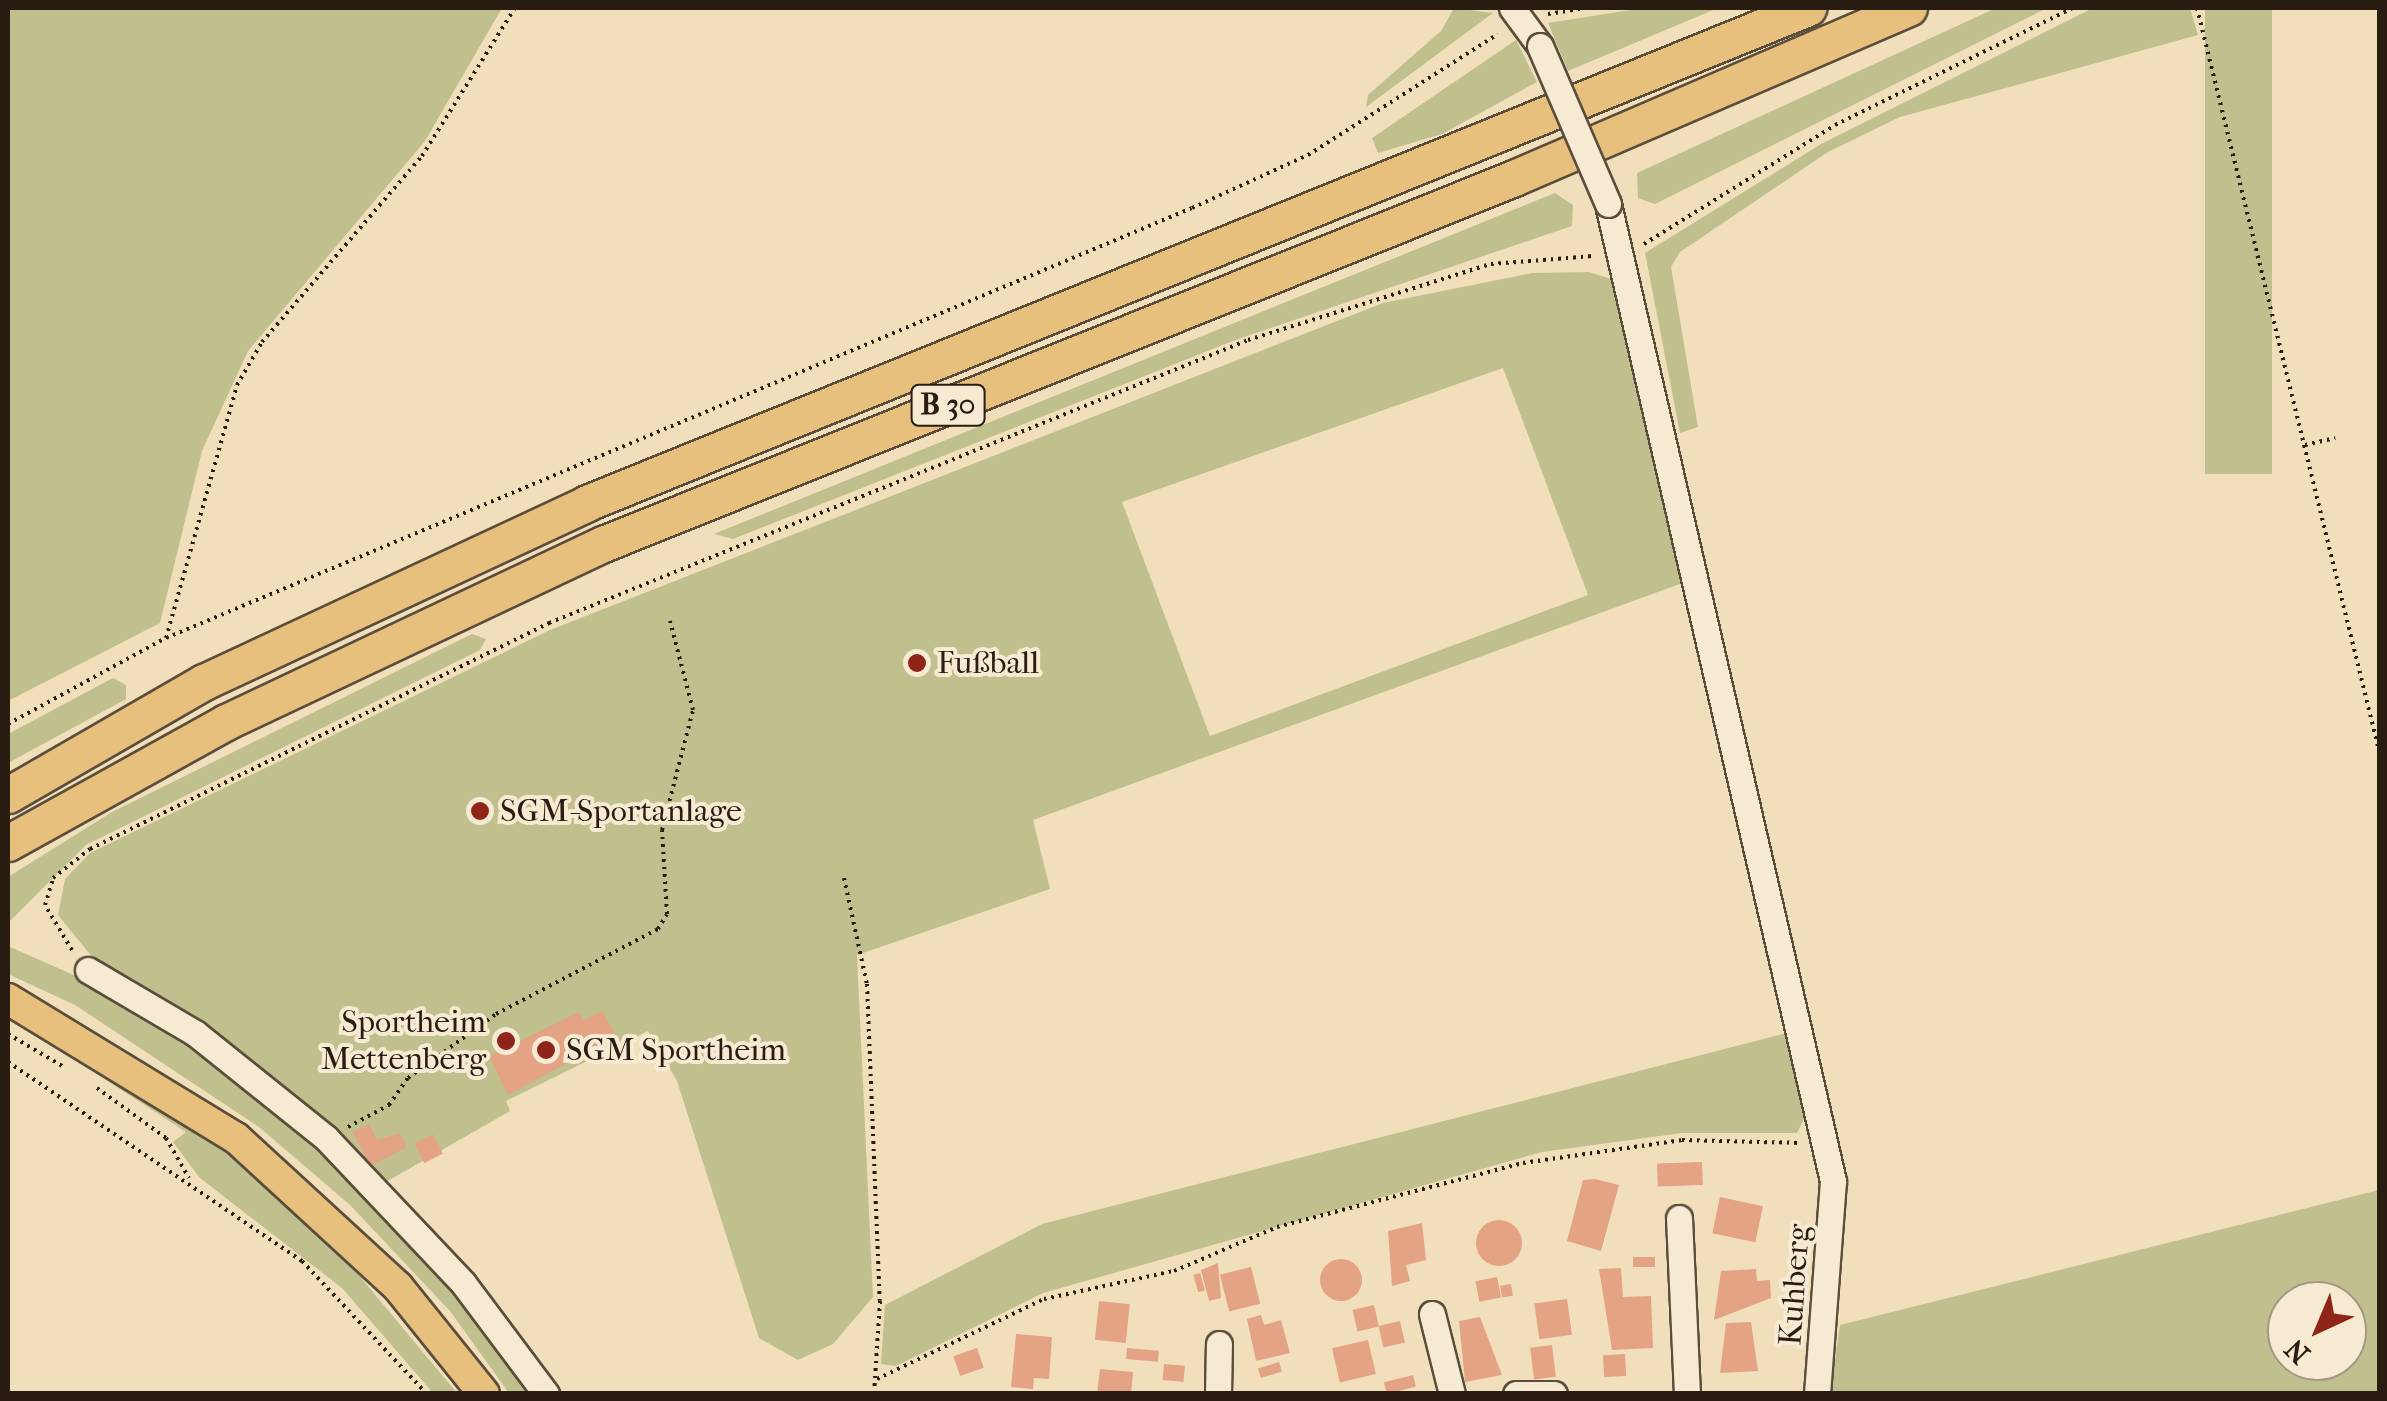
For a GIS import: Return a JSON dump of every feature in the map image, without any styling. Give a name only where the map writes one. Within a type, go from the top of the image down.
[{"type":"highway","name":"B 30","points":[[8,795],[204,682],[588,503],[1808,8]]},
{"type":"highway","name":"B 30","points":[[8,843],[226,722],[603,544],[1514,178],[1909,8]]},
{"type":"main road","points":[[8,999],[236,1138],[398,1286],[484,1394]]},
{"type":"street","name":"Kuhberg","points":[[1517,13],[1540,46],[1627,255],[1826,1143],[1833,1181],[1817,1394]]},
{"type":"street","points":[[88,970],[195,1033],[326,1138],[464,1283],[546,1394]]},
{"type":"street","points":[[1680,1218],[1688,1394]]},
{"type":"street","points":[[1432,1314],[1452,1394]]},
{"type":"street","points":[[1218,1394],[1220,1344]]},
{"type":"street","points":[[1516,1394],[1554,1394]]},
{"type":"path","points":[[166,638],[238,385],[262,342],[422,156],[514,8]]},
{"type":"path","points":[[8,724],[166,638],[1308,155],[1517,13],[1588,8]]},
{"type":"path","points":[[88,970],[45,905],[54,878],[90,849],[548,623],[1376,296],[1491,264],[1627,255],[1835,125],[2073,8]]},
{"type":"path","points":[[2196,8],[2380,755]]},
{"type":"path","points":[[2303,446],[2335,438]]},
{"type":"path","points":[[326,1138],[389,1105],[408,1078],[496,1014],[658,929],[666,914],[662,830],[694,710],[670,621]]},
{"type":"path","points":[[844,878],[867,984],[877,1378],[874,1394]]},
{"type":"path","points":[[8,1034],[166,1138],[190,1180]]},
{"type":"path","points":[[8,1062],[190,1180],[302,1262],[427,1394]]},
{"type":"path","points":[[877,1378],[1044,1299],[1174,1271],[1277,1226],[1523,1163],[1682,1140],[1826,1143]]},
{"type":"green space","points":[[8,8],[502,8],[425,141],[248,351],[202,451],[160,623],[8,701]]},
{"type":"green space","points":[[1454,8],[1493,13],[1366,107],[1368,95],[1441,31]]},
{"type":"green space","points":[[1643,8],[1718,8],[1568,71],[1548,23]]},
{"type":"green space","points":[[1996,8],[2047,8],[1655,204],[1638,198],[1637,173]]},
{"type":"green space","points":[[2093,8],[2190,8],[2198,35],[1900,117],[1828,152],[1680,252],[1671,267],[1698,427],[1680,433],[1645,253],[1821,144]]},
{"type":"green space","points":[[2205,8],[2272,8],[2272,474],[2205,474]]},
{"type":"green space","points":[[1516,40],[1537,82],[1442,134],[1378,153],[1372,138]]},
{"type":"green space","points":[[1555,193],[1573,205],[1572,226],[1238,339],[733,539],[714,534]]},
{"type":"green space","points":[[1589,272],[1614,280],[1688,581],[1033,820],[1050,889],[857,955],[873,1297],[833,1344],[798,1360],[759,1338],[677,1081],[648,1031],[506,1101],[510,1111],[386,1182],[299,1102],[98,964],[58,915],[65,879],[90,853],[550,630],[1383,303],[1532,273]],"holes":[[[1503,368],[1588,595],[1210,736],[1122,502]]]},
{"type":"green space","points":[[472,634],[486,639],[480,650],[86,845],[8,923],[8,877],[112,812]]},
{"type":"green space","points":[[113,678],[126,685],[126,699],[8,763],[8,734]]},
{"type":"green space","points":[[8,946],[94,984],[200,1050],[302,1130],[458,1286],[536,1393],[509,1393],[450,1311],[350,1205],[259,1127],[75,1005],[8,974]]},
{"type":"green space","points":[[8,1016],[158,1101],[253,1172],[327,1237],[457,1393],[433,1393],[342,1288],[200,1178],[173,1142],[186,1132]]},
{"type":"green space","points":[[1795,1031],[1811,1105],[1797,1133],[1682,1133],[1542,1152],[1043,1293],[896,1366],[881,1364],[885,1305],[1042,1224]]},
{"type":"green space","points":[[2379,1190],[2379,1393],[1830,1393],[1840,1325]]},
{"type":"building","name":"SGM Sportheim","points":[[603,1011],[616,1037],[508,1095],[489,1056],[579,1012],[584,1020]]},
{"type":"building","points":[[369,1124],[377,1140],[400,1133],[407,1147],[370,1166],[353,1132]]},
{"type":"building","points":[[433,1134],[443,1154],[424,1163],[414,1144]]},
{"type":"building","points":[[1702,1162],[1703,1185],[1658,1187],[1657,1164]]},
{"type":"building","points":[[1583,1180],[1619,1185],[1601,1251],[1567,1241]]},
{"type":"building","points":[[1720,1197],[1763,1206],[1755,1242],[1712,1233]]},
{"type":"building","points":[[1499,1220],[1516,1226],[1522,1243],[1516,1260],[1499,1266],[1482,1260],[1476,1243],[1482,1226]]},
{"type":"building","points":[[1422,1223],[1426,1260],[1406,1265],[1410,1281],[1392,1286],[1388,1231]]},
{"type":"building","points":[[1633,1257],[1655,1257],[1655,1267],[1633,1267]]},
{"type":"building","points":[[1341,1259],[1356,1265],[1362,1280],[1356,1295],[1341,1301],[1326,1295],[1320,1280],[1326,1265]]},
{"type":"building","points":[[1218,1263],[1221,1298],[1209,1301],[1201,1270]]},
{"type":"building","points":[[1251,1267],[1260,1304],[1229,1312],[1220,1275]]},
{"type":"building","points":[[1621,1268],[1623,1297],[1651,1296],[1653,1348],[1612,1350],[1599,1269]]},
{"type":"building","points":[[1756,1269],[1757,1281],[1770,1280],[1771,1298],[1714,1320],[1721,1271]]},
{"type":"building","points":[[1200,1273],[1205,1290],[1198,1292],[1193,1275]]},
{"type":"building","points":[[1497,1277],[1501,1298],[1479,1302],[1475,1281]]},
{"type":"building","points":[[1511,1284],[1513,1296],[1502,1298],[1500,1286]]},
{"type":"building","points":[[1567,1299],[1572,1335],[1539,1339],[1534,1304]]},
{"type":"building","points":[[1099,1301],[1130,1304],[1126,1343],[1095,1340]]},
{"type":"building","points":[[1374,1305],[1379,1326],[1358,1331],[1353,1310]]},
{"type":"building","points":[[1261,1315],[1264,1325],[1281,1320],[1290,1353],[1256,1361],[1247,1319]]},
{"type":"building","points":[[1480,1317],[1502,1375],[1465,1382],[1459,1321]]},
{"type":"building","points":[[1400,1321],[1405,1342],[1384,1347],[1379,1326]]},
{"type":"building","points":[[1751,1322],[1758,1371],[1720,1373],[1726,1323]]},
{"type":"building","points":[[1016,1334],[1052,1337],[1049,1379],[1034,1378],[1033,1389],[1011,1387]]},
{"type":"building","points":[[1368,1340],[1376,1374],[1340,1382],[1332,1348]]},
{"type":"building","points":[[1552,1345],[1556,1377],[1534,1379],[1530,1348]]},
{"type":"building","points":[[977,1348],[984,1368],[960,1376],[953,1356]]},
{"type":"building","points":[[1127,1348],[1159,1351],[1158,1362],[1126,1359]]},
{"type":"building","points":[[1625,1354],[1626,1376],[1604,1377],[1603,1355]]},
{"type":"building","points":[[1279,1362],[1282,1372],[1261,1378],[1258,1368]]},
{"type":"building","points":[[1164,1364],[1185,1366],[1184,1382],[1163,1380]]},
{"type":"building","points":[[1100,1369],[1133,1372],[1131,1394],[1097,1394]]},
{"type":"building","points":[[1413,1375],[1416,1387],[1387,1394],[1384,1382]]},
{"type":"place","name":"Fußball","points":[[917,663]]},
{"type":"place","name":"SGM-Sportanlage","points":[[480,811]]},
{"type":"place","name":"Sportheim Mettenberg","points":[[506,1041]]},
{"type":"place","name":"SGM Sportheim","points":[[546,1050]]}]
